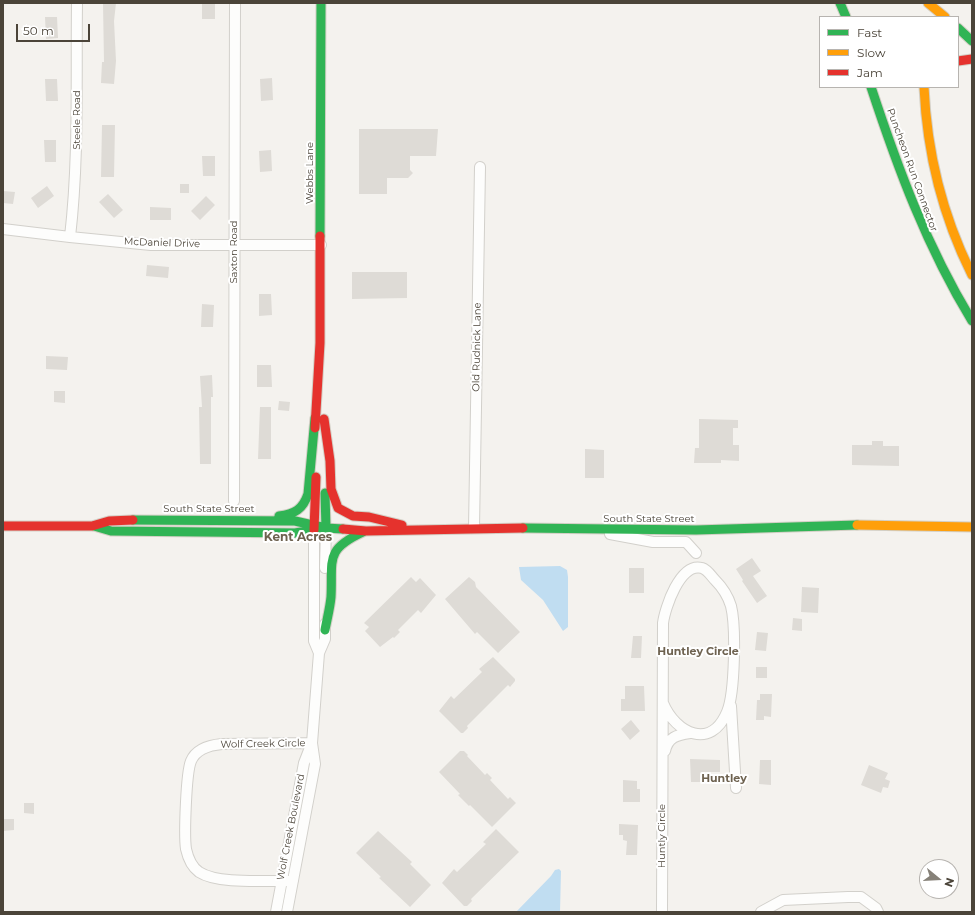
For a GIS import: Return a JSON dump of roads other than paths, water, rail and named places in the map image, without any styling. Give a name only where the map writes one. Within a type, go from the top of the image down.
[{"type":"main road","name":"Webbs Lane","points":[[314,528],[320,419],[321,3]]},
{"type":"main road","points":[[840,3],[846,16]]},
{"type":"main road","points":[[926,5],[943,16]]},
{"type":"main road","points":[[959,29],[972,41]]},
{"type":"main road","points":[[959,61],[972,59]]},
{"type":"main road","name":"Puncheon Run Connector","points":[[871,88],[923,233],[972,321]]},
{"type":"main road","name":"Puncheon Run Connector","points":[[924,88],[926,131],[933,167],[945,213],[955,241],[972,275]]},
{"type":"main road","points":[[926,131],[934,88]]},
{"type":"main road","name":"Webbs Lane","points":[[320,419],[326,528]]},
{"type":"main road","points":[[184,520],[218,516],[288,516],[301,509],[309,491],[311,452],[320,419]]},
{"type":"main road","points":[[320,419],[330,461],[331,489],[338,508],[353,516],[369,517],[420,530]]},
{"type":"main road","name":"South State Street","points":[[92,526],[109,521],[184,520],[295,521],[314,528]]},
{"type":"main road","name":"South State Street","points":[[3,526],[92,526],[111,531],[137,532],[295,533],[314,528],[366,531],[474,528],[696,530],[846,525],[972,527]]},
{"type":"main road","points":[[325,630],[330,598],[331,558],[342,542],[366,531]]},
{"type":"street","name":"Steele Road","points":[[70,237],[75,197],[78,129],[77,3]]},
{"type":"street","name":"Saxton Road","points":[[234,502],[235,3]]},
{"type":"street","name":"Old Rudnick Lane","points":[[474,528],[480,167]]},
{"type":"street","name":"McDaniel Drive","points":[[3,228],[70,237],[151,245],[321,245]]},
{"type":"street","name":"Wolf Creek Boulevard","points":[[314,528],[314,641],[319,653]]},
{"type":"street","name":"Wolf Creek Boulevard","points":[[287,912],[315,764],[312,743],[319,653],[325,639],[326,528]]},
{"type":"street","points":[[582,529],[653,542],[686,542],[696,552]]},
{"type":"street","points":[[696,530],[696,567]]},
{"type":"street","name":"Huntly Circle","points":[[662,912],[664,612],[673,590],[688,572],[696,567],[708,572],[720,585],[731,606],[733,616],[733,689],[731,702],[736,788]]},
{"type":"street","name":"Huntly Circle","points":[[662,761],[666,746],[670,740],[679,734],[690,733],[698,735],[715,729],[726,714],[731,702]]},
{"type":"street","points":[[664,703],[675,722],[690,733]]},
{"type":"street","name":"Wolf Creek Boulevard","points":[[276,912],[304,763],[312,743]]},
{"type":"street","name":"Wolf Creek Circle","points":[[292,880],[214,878],[208,877],[198,871],[190,862],[186,848],[188,775],[192,759],[208,746],[222,744],[312,743]]},
{"type":"street","points":[[761,912],[783,900],[848,897],[861,897],[876,908],[878,912]]},
{"type":"water","points":[[560,566],[567,570],[568,577],[568,627],[563,631],[543,600],[521,580],[519,567]]},
{"type":"water","points":[[559,869],[561,871],[560,912],[516,912],[555,870]]},
{"type":"district","name":"Kent Acres","points":[[298,537]]},
{"type":"district","name":"Huntley Circle","points":[[698,652]]},
{"type":"district","name":"Huntley","points":[[724,779]]}]
